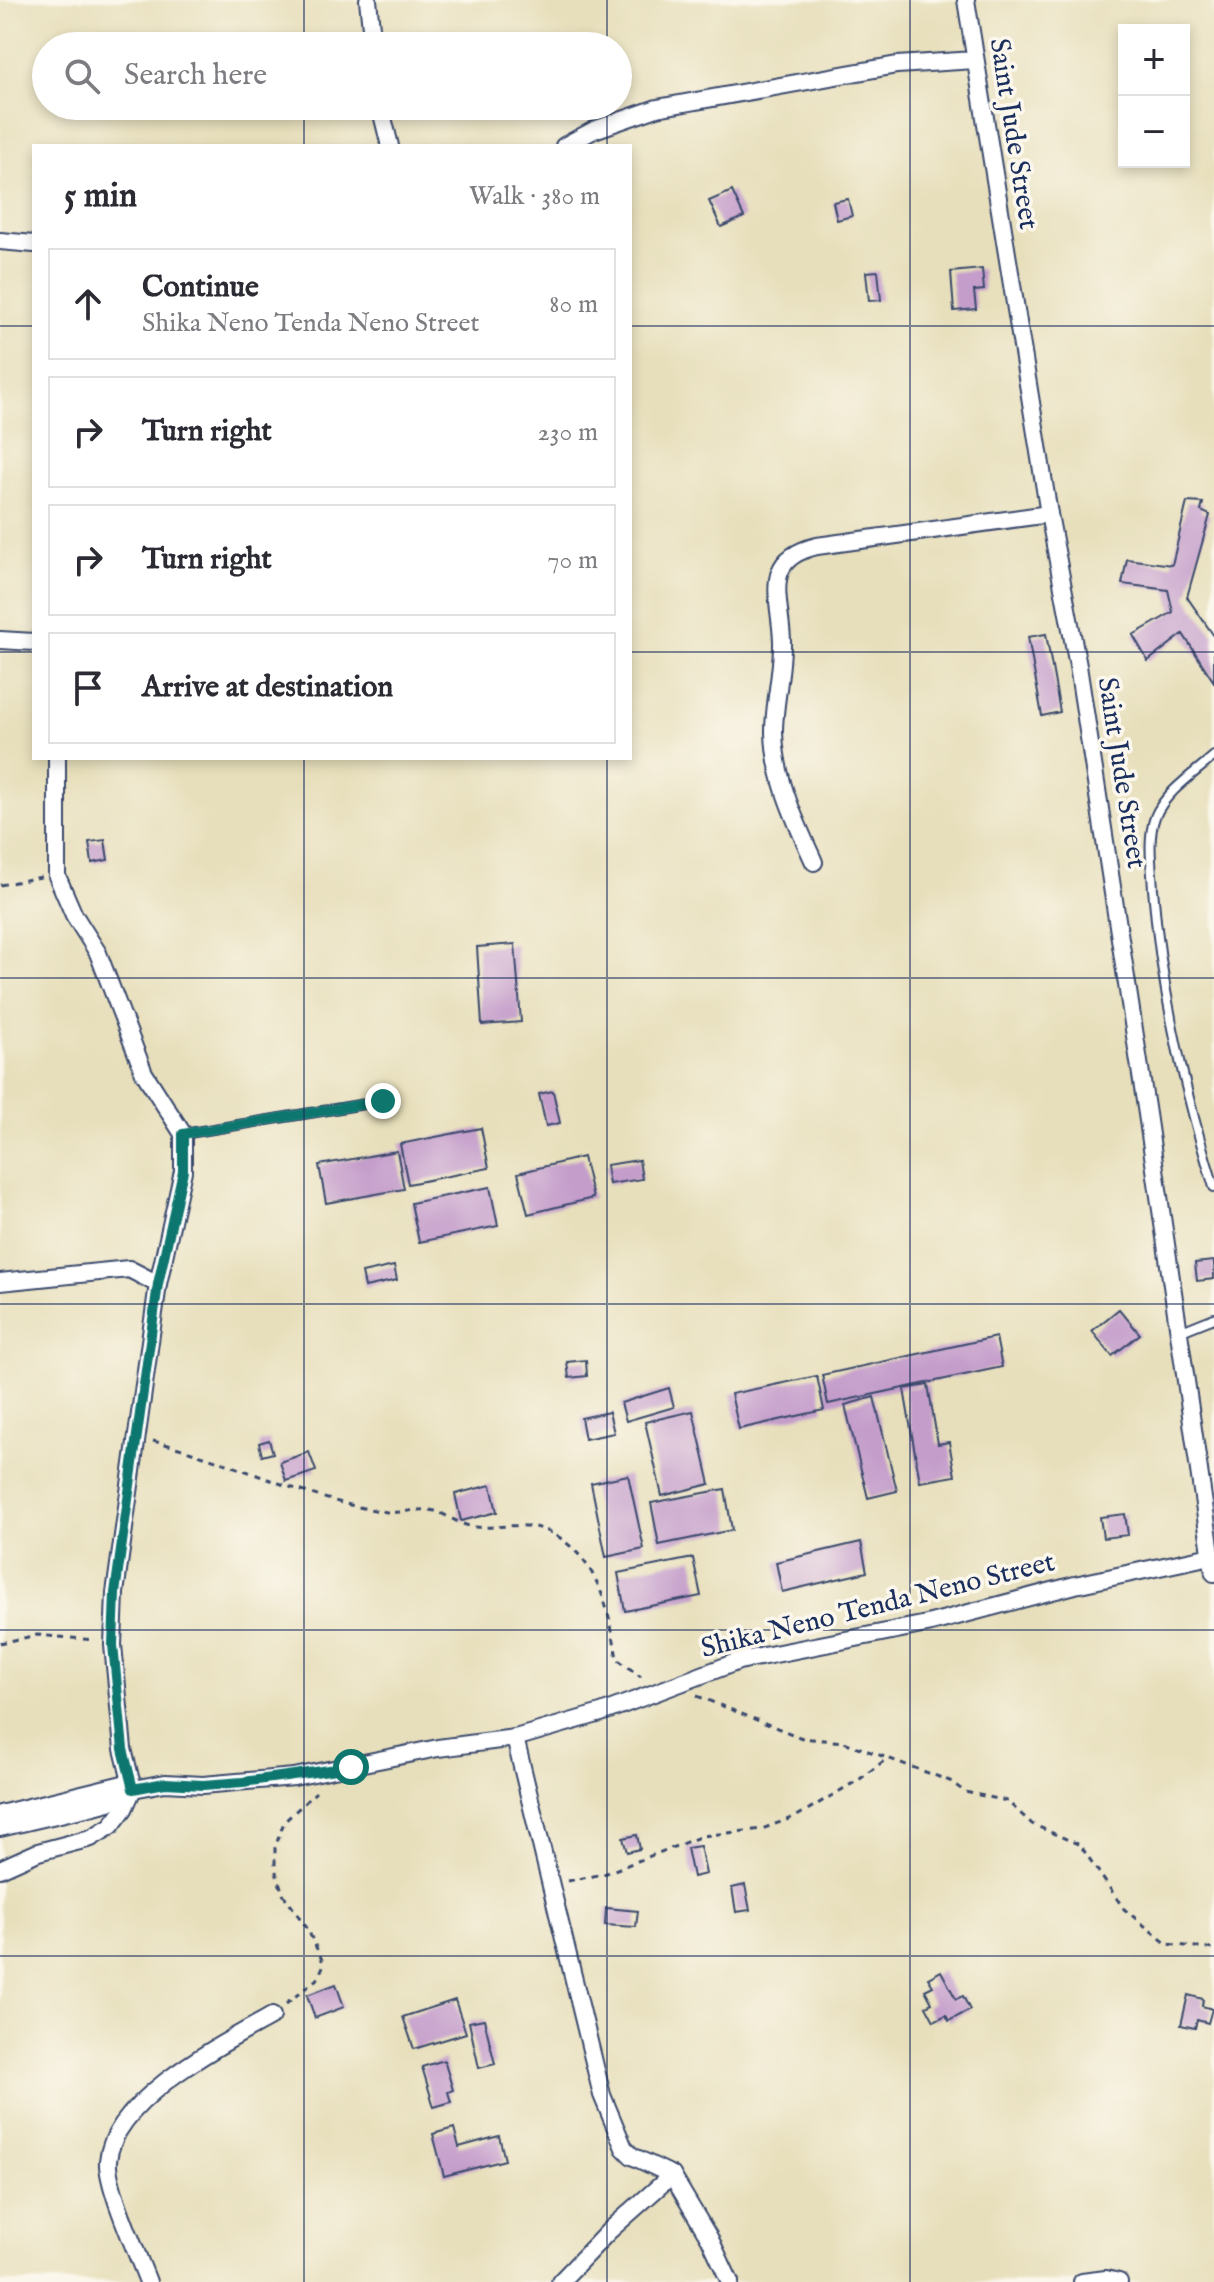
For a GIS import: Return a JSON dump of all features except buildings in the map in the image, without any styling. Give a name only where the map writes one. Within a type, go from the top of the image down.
[{"type":"street","points":[[368,0],[371,32]]},
{"type":"street","name":"Saint Jude Street","points":[[966,0],[1049,514],[1078,666],[1213,1562]]},
{"type":"street","points":[[632,117],[657,108],[897,65],[975,60]]},
{"type":"street","points":[[384,120],[390,144]]},
{"type":"street","points":[[568,144],[623,120]]},
{"type":"street","points":[[0,241],[32,244]]},
{"type":"street","points":[[814,862],[785,799],[774,734],[782,642],[776,580],[783,563],[796,551],[817,546],[1049,514]]},
{"type":"street","points":[[0,640],[32,642]]},
{"type":"street","points":[[0,1869],[38,1852],[91,1838],[111,1826],[124,1809],[132,1786],[123,1749],[113,1645],[115,1593],[158,1284],[183,1171],[183,1134],[144,1073],[98,953],[74,915],[57,876],[57,760]]},
{"type":"street","points":[[0,1282],[129,1269],[158,1284]]},
{"type":"street","name":"Shika Neno Tenda Neno Street","points":[[0,1828],[109,1802],[132,1786],[165,1783],[203,1785],[294,1777],[438,1748],[515,1738],[601,1713],[739,1661],[927,1624],[1075,1585],[1213,1562]]},
{"type":"street","points":[[515,1738],[602,2095],[624,2148],[632,2156],[672,2175],[710,2239],[730,2282]]},
{"type":"street","points":[[0,1814],[132,1786]]},
{"type":"street","points":[[148,2282],[112,2185],[108,2163],[112,2142],[135,2110],[184,2066],[272,2016]]},
{"type":"street","points":[[560,2282],[609,2231],[672,2175]]},
{"type":"street","points":[[1082,2282],[1106,2279],[1119,2282]]},
{"type":"lane","points":[[1214,756],[1171,794],[1155,817],[1150,850],[1155,911],[1176,1047],[1214,1187]]},
{"type":"lane","points":[[183,1134],[383,1101]]},
{"type":"lane","points":[[1179,1332],[1214,1318]]},
{"type":"path","points":[[0,885],[57,876]]},
{"type":"path","points":[[138,1437],[189,1450],[350,1506],[391,1512],[433,1510],[472,1527],[522,1524],[546,1531],[564,1541],[594,1574],[609,1611],[617,1659],[638,1676],[802,1738],[844,1742],[950,1781],[965,1792],[1007,1801],[1032,1824],[1080,1845],[1124,1909],[1167,1944],[1214,1949]]},
{"type":"path","points":[[0,1643],[37,1635],[88,1638],[113,1645]]},
{"type":"path","points":[[552,1885],[604,1874],[702,1836],[762,1829],[797,1816],[860,1779],[886,1759]]},
{"type":"path","points":[[272,2016],[318,1978],[324,1964],[307,1928],[283,1894],[275,1869],[275,1848],[284,1822],[319,1790]]},
{"type":"route","points":[[351,1767],[243,1782],[203,1785],[165,1783],[133,1789],[123,1749],[113,1645],[115,1593],[158,1284],[183,1171],[183,1134],[383,1101]]}]
